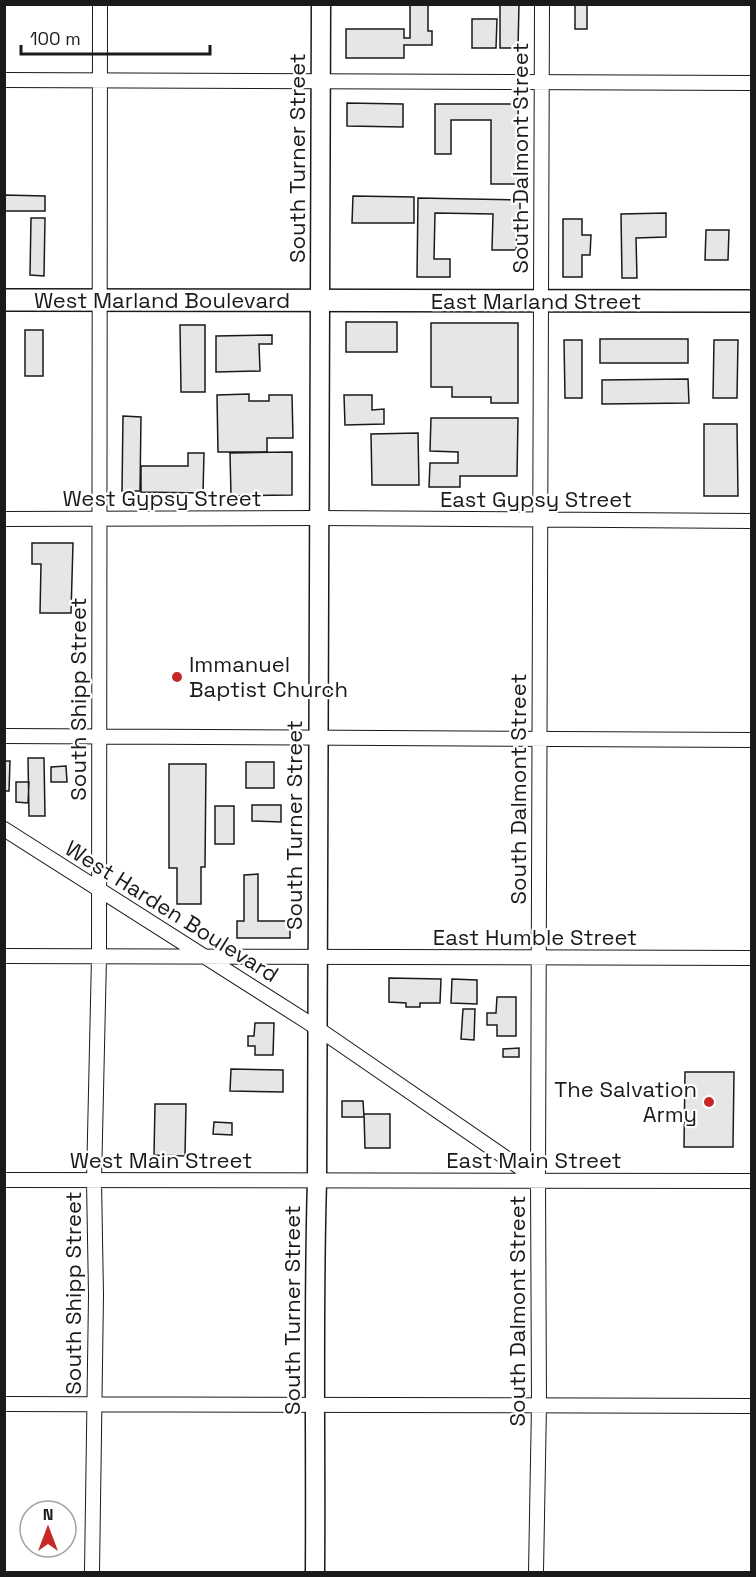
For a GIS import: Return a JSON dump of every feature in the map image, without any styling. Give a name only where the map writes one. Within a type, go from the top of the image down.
[{"type":"highway","name":"West Marland Boulevard","points":[[4,300],[320,300]]},
{"type":"highway","name":"East Marland Street","points":[[320,300],[752,301]]},
{"type":"main road","name":"South Turner Street","points":[[315,1572],[314,1295],[317,1182],[321,4]]},
{"type":"street","name":"South Shipp Street","points":[[92,1572],[96,1295],[94,1181],[99,957],[100,4]]},
{"type":"street","name":"South Dalmont Street","points":[[536,1572],[539,1405],[539,520],[542,4]]},
{"type":"street","points":[[4,80],[752,83]]},
{"type":"street","name":"West Gypsy Street","points":[[4,519],[319,518]]},
{"type":"street","name":"East Gypsy Street","points":[[319,518],[752,521]]},
{"type":"street","points":[[4,736],[752,740]]},
{"type":"street","name":"West Harden Boulevard","points":[[4,829],[317,1028],[538,1180]]},
{"type":"street","name":"East Humble Street","points":[[4,956],[752,958]]},
{"type":"street","name":"West Main Street","points":[[4,1180],[317,1182]]},
{"type":"street","name":"East Main Street","points":[[317,1182],[752,1181]]},
{"type":"street","points":[[4,1404],[752,1406]]},
{"type":"building","points":[[410,4],[428,4],[428,31],[432,31],[432,45],[404,45],[404,58],[346,58],[346,29],[404,29],[404,38],[410,38]]},
{"type":"building","points":[[500,4],[519,4],[518,48],[500,48]]},
{"type":"building","points":[[575,4],[587,4],[587,29],[575,29]]},
{"type":"building","points":[[472,19],[497,19],[496,48],[472,48]]},
{"type":"building","points":[[347,103],[403,104],[403,127],[347,126]]},
{"type":"building","points":[[435,104],[518,104],[519,184],[491,184],[491,120],[451,120],[451,154],[435,154]]},
{"type":"building","points":[[4,195],[45,196],[45,211],[4,211]]},
{"type":"building","points":[[353,196],[414,197],[414,223],[352,223]]},
{"type":"building","points":[[418,198],[520,200],[520,232],[517,232],[516,250],[492,250],[493,214],[435,213],[434,259],[450,259],[450,277],[417,277]]},
{"type":"building","points":[[666,213],[666,237],[636,238],[637,278],[622,278],[621,214]]},
{"type":"building","points":[[31,218],[45,218],[44,276],[30,275]]},
{"type":"building","points":[[563,219],[582,219],[582,235],[591,235],[590,255],[582,255],[582,277],[563,277]]},
{"type":"building","points":[[706,230],[729,230],[728,260],[705,260]]},
{"type":"building","points":[[346,322],[397,322],[397,352],[346,352]]},
{"type":"building","points":[[431,323],[518,323],[518,403],[491,403],[491,397],[452,397],[452,387],[431,387]]},
{"type":"building","points":[[180,325],[205,325],[205,392],[181,392]]},
{"type":"building","points":[[25,330],[43,330],[43,376],[25,376]]},
{"type":"building","points":[[272,335],[272,344],[259,344],[260,371],[216,372],[216,336]]},
{"type":"building","points":[[600,339],[688,339],[688,363],[600,363]]},
{"type":"building","points":[[564,340],[582,340],[582,398],[565,398]]},
{"type":"building","points":[[714,340],[738,340],[737,398],[713,398]]},
{"type":"building","points":[[688,379],[689,403],[602,404],[602,380]]},
{"type":"building","points":[[249,394],[249,401],[269,401],[269,395],[292,395],[293,438],[267,438],[267,452],[218,452],[217,395]]},
{"type":"building","points":[[344,395],[372,395],[372,410],[384,409],[384,424],[345,425]]},
{"type":"building","points":[[123,416],[141,417],[140,491],[122,491]]},
{"type":"building","points":[[431,418],[518,418],[517,476],[460,476],[460,487],[429,487],[430,463],[458,463],[458,452],[430,451]]},
{"type":"building","points":[[704,424],[737,424],[738,496],[704,496]]},
{"type":"building","points":[[418,433],[419,485],[372,485],[371,434]]},
{"type":"building","points":[[292,452],[292,495],[231,496],[230,453]]},
{"type":"building","points":[[188,453],[204,453],[203,493],[141,492],[141,466],[188,466]]},
{"type":"building","points":[[32,543],[73,543],[71,613],[40,613],[41,564],[32,564]]},
{"type":"building","points":[[28,758],[44,758],[45,816],[29,816]]},
{"type":"building","points":[[4,761],[10,761],[9,791],[4,791]]},
{"type":"building","points":[[246,762],[274,762],[274,788],[246,788]]},
{"type":"building","points":[[169,764],[206,764],[205,867],[201,867],[201,904],[177,904],[177,868],[169,868]]},
{"type":"building","points":[[66,766],[67,782],[51,782],[51,767]]},
{"type":"building","points":[[16,782],[29,782],[28,803],[16,802]]},
{"type":"building","points":[[252,805],[281,805],[281,822],[252,821]]},
{"type":"building","points":[[215,806],[234,806],[234,844],[215,844]]},
{"type":"building","points":[[258,874],[258,921],[290,921],[290,938],[237,938],[237,921],[244,921],[244,875]]},
{"type":"building","points":[[389,978],[441,979],[440,1003],[420,1003],[420,1007],[406,1007],[406,1003],[389,1002]]},
{"type":"building","points":[[452,979],[477,980],[477,1004],[451,1003]]},
{"type":"building","points":[[497,997],[516,997],[516,1036],[497,1036],[497,1025],[487,1025],[487,1013],[496,1013]]},
{"type":"building","points":[[463,1009],[475,1009],[474,1040],[461,1039]]},
{"type":"building","points":[[255,1023],[274,1023],[273,1055],[255,1055],[255,1046],[248,1046],[248,1036],[254,1036]]},
{"type":"building","points":[[519,1048],[519,1057],[503,1057],[503,1049]]},
{"type":"building","points":[[231,1069],[283,1070],[283,1092],[230,1091]]},
{"type":"building","points":[[685,1072],[734,1072],[733,1147],[684,1147]]},
{"type":"building","points":[[342,1101],[363,1101],[364,1117],[342,1117]]},
{"type":"building","points":[[155,1104],[186,1104],[185,1156],[154,1155]]},
{"type":"building","points":[[364,1114],[390,1114],[390,1148],[365,1148]]},
{"type":"building","points":[[214,1122],[232,1123],[232,1135],[213,1134]]},
{"type":"place","name":"Immanuel Baptist Church","points":[[177,677]]},
{"type":"place","name":"The Salvation Army","points":[[709,1102]]}]
